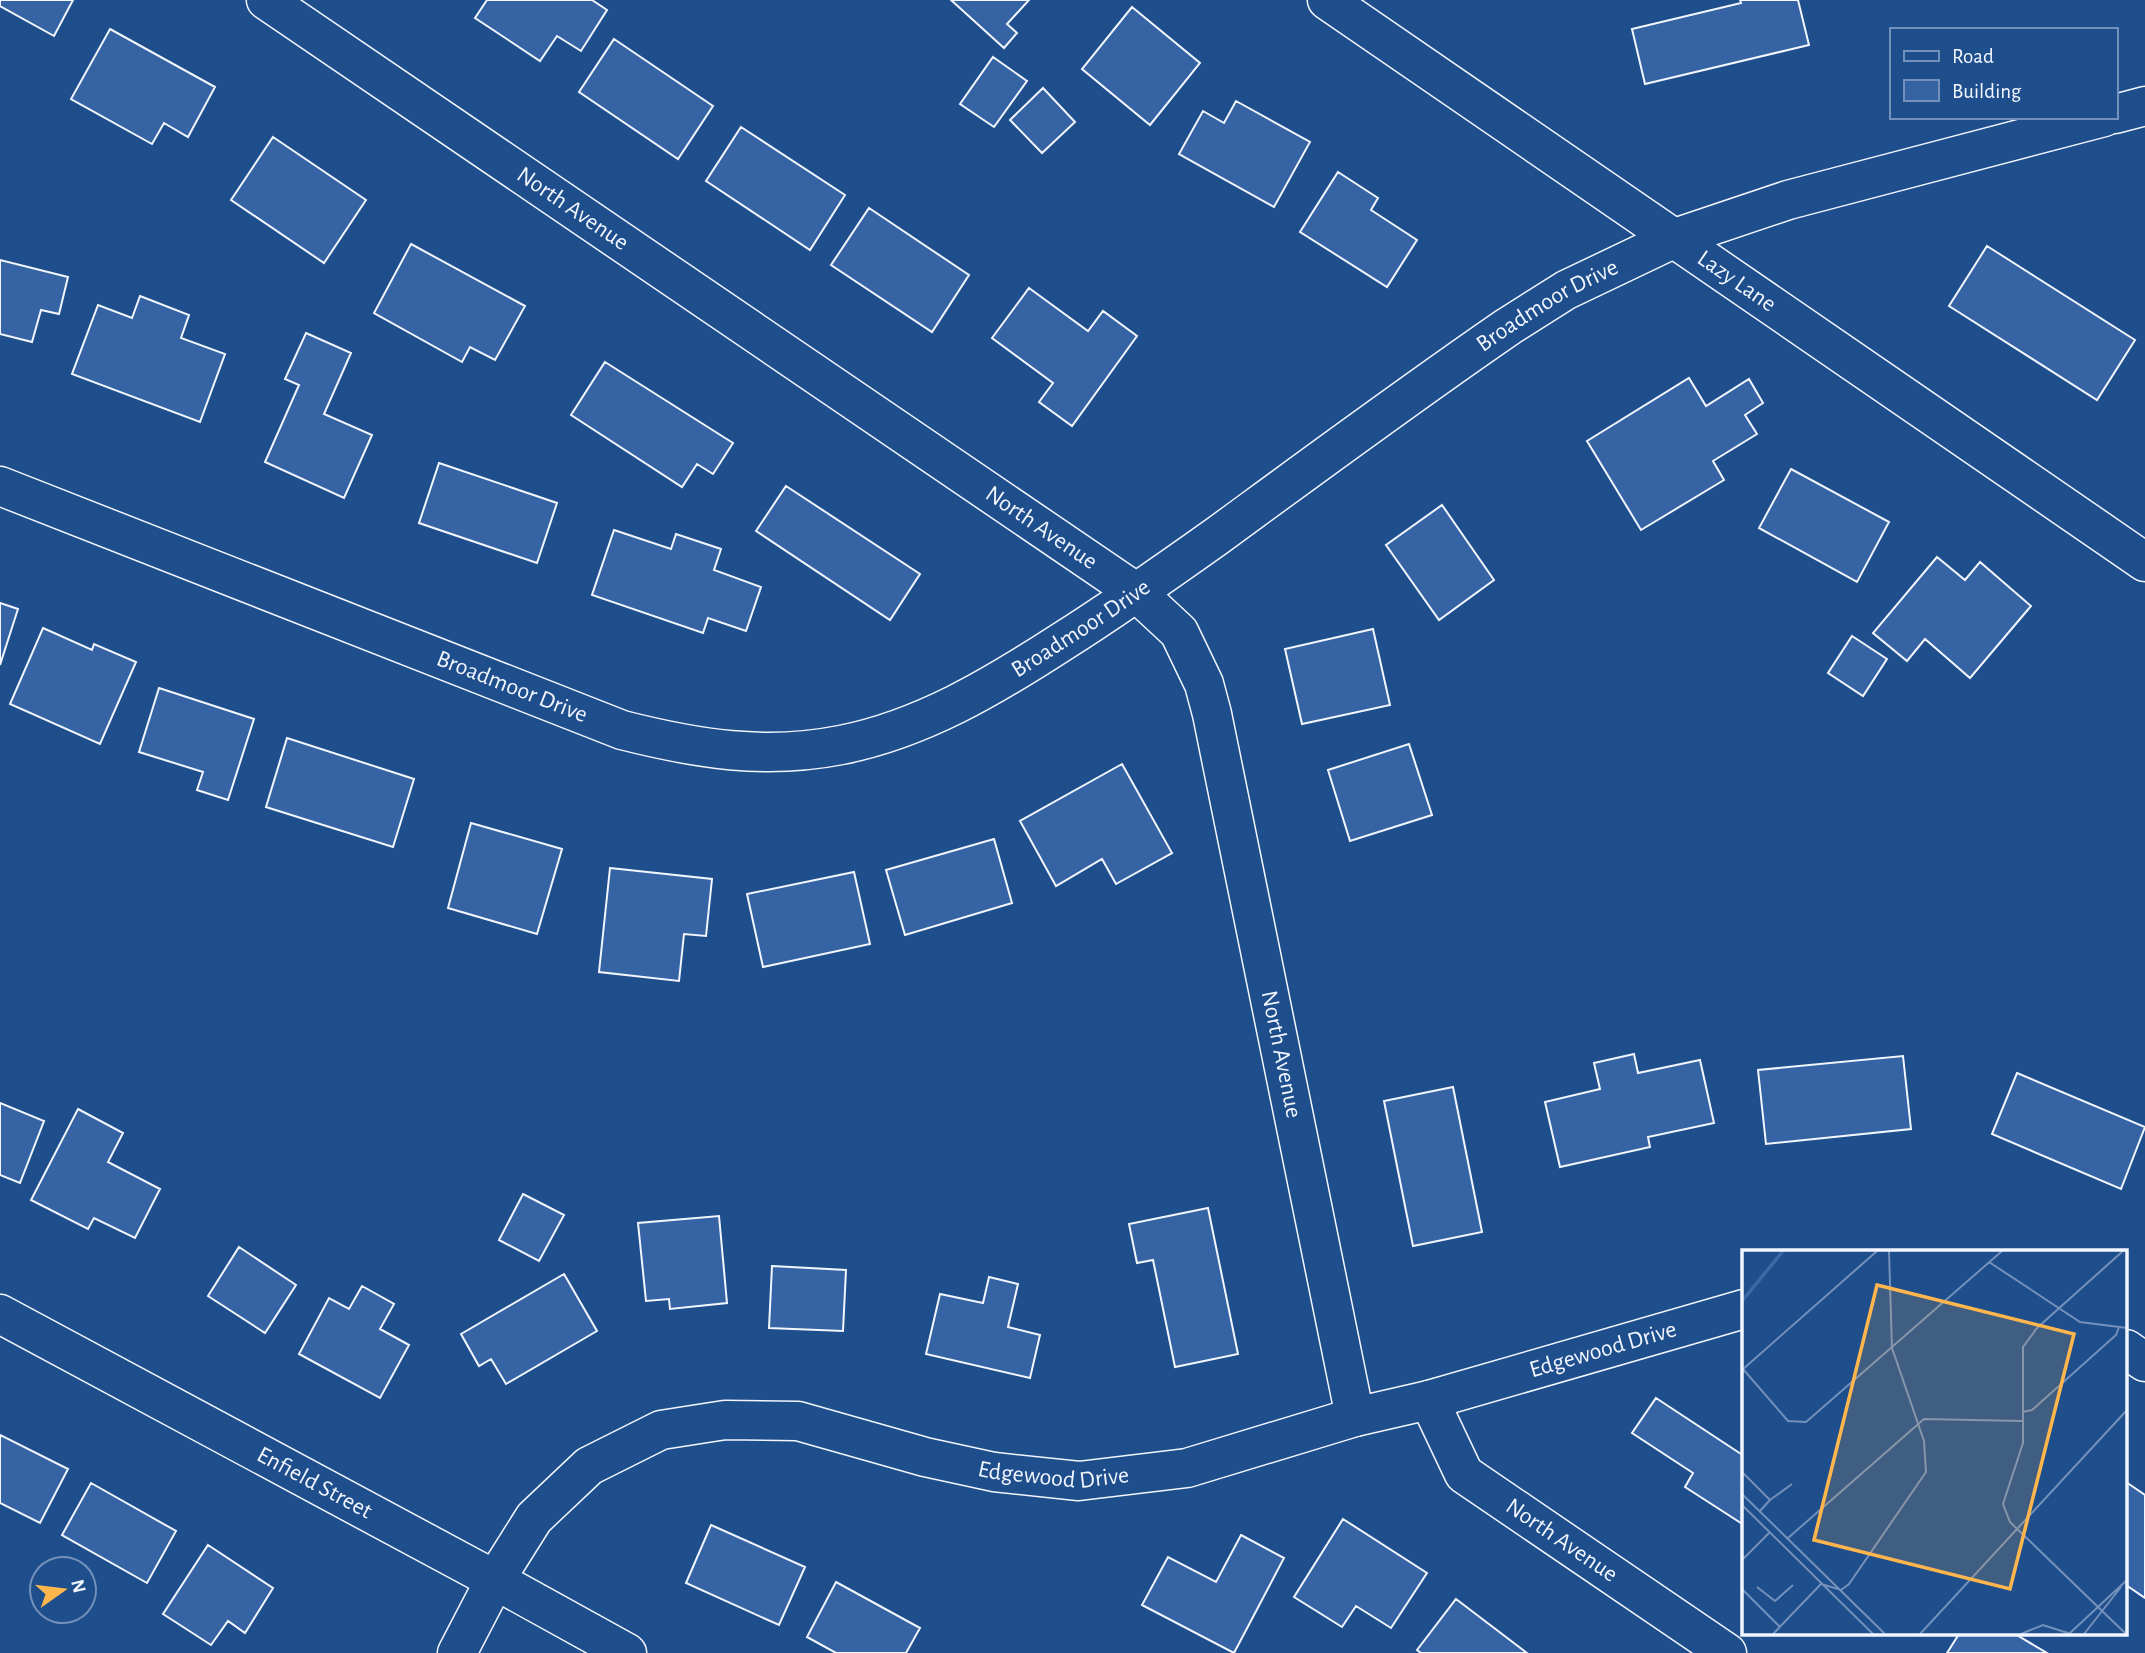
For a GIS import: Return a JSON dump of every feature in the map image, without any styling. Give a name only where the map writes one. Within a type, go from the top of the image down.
[{"type":"street","name":"North Avenue","points":[[266,0],[1137,593],[1179,632],[1204,684],[1212,714],[1355,1418]]},
{"type":"street","name":"Lazy Lane","points":[[1328,0],[2145,562]]},
{"type":"street","points":[[2117,113],[2145,106]]},
{"type":"street","name":"Broadmoor Drive","points":[[0,486],[622,730],[714,750],[802,752],[844,745],[918,722],[1002,681],[1137,593],[1508,326],[1566,290],[1675,237],[1788,200],[2096,119]]},
{"type":"street","name":"Edgewood Drive","points":[[457,1653],[495,1580],[534,1518],[589,1466],[661,1430],[725,1420],[797,1421],[925,1457],[994,1472],[1079,1481],[1187,1468],[1355,1418],[1429,1400],[1742,1311]]},
{"type":"street","name":"Enfield Street","points":[[0,1314],[627,1653]]},
{"type":"street","points":[[2128,1350],[2145,1362]]},
{"type":"street","name":"North Avenue","points":[[1429,1400],[1464,1474],[1727,1653]]},
{"type":"building","points":[[0,0],[73,0],[54,36],[0,6]]},
{"type":"building","points":[[487,0],[592,0],[607,10],[581,51],[557,36],[540,61],[475,18]]},
{"type":"building","points":[[951,0],[1029,0],[1007,24],[1017,33],[1004,48]]},
{"type":"building","points":[[1740,0],[1798,0],[1809,45],[1645,84],[1632,29],[1741,3]]},
{"type":"building","points":[[1132,7],[1200,63],[1150,125],[1082,69]]},
{"type":"building","points":[[110,29],[215,87],[188,137],[164,123],[152,144],[71,99]]},
{"type":"building","points":[[614,39],[713,106],[678,159],[579,92]]},
{"type":"building","points":[[993,57],[1027,81],[994,127],[960,104]]},
{"type":"building","points":[[1043,88],[1075,122],[1042,153],[1010,120]]},
{"type":"building","points":[[1236,101],[1310,142],[1274,207],[1179,154],[1203,111],[1224,123]]},
{"type":"building","points":[[741,127],[845,195],[810,250],[706,181]]},
{"type":"building","points":[[273,137],[366,200],[324,263],[231,200]]},
{"type":"building","points":[[1338,172],[1378,198],[1371,210],[1417,240],[1387,287],[1300,232]]},
{"type":"building","points":[[869,208],[969,275],[932,332],[831,265]]},
{"type":"building","points":[[411,244],[525,306],[495,360],[470,347],[462,362],[374,313]]},
{"type":"building","points":[[1987,246],[2135,340],[2097,400],[1949,306]]},
{"type":"building","points":[[0,260],[68,277],[59,314],[41,310],[32,342],[0,334]]},
{"type":"building","points":[[1029,288],[1088,331],[1103,311],[1137,336],[1072,426],[1039,402],[1053,383],[992,338]]},
{"type":"building","points":[[140,296],[189,315],[181,338],[225,354],[200,422],[72,374],[98,305],[132,318]]},
{"type":"building","points":[[306,333],[351,353],[324,414],[372,435],[344,498],[265,462],[299,385],[285,379]]},
{"type":"building","points":[[605,362],[733,443],[713,474],[697,464],[682,487],[571,415]]},
{"type":"building","points":[[1689,378],[1706,406],[1749,379],[1763,403],[1745,415],[1757,434],[1713,461],[1724,480],[1641,530],[1587,441]]},
{"type":"building","points":[[439,463],[557,503],[537,563],[419,523]]},
{"type":"building","points":[[1791,469],[1889,522],[1857,582],[1759,528]]},
{"type":"building","points":[[786,486],[920,574],[890,620],[756,531]]},
{"type":"building","points":[[1442,505],[1494,580],[1439,620],[1386,545]]},
{"type":"building","points":[[614,530],[671,549],[676,534],[721,549],[714,570],[761,587],[746,631],[708,618],[703,633],[592,595]]},
{"type":"building","points":[[1937,557],[1965,580],[1980,562],[2031,606],[1970,678],[1925,639],[1907,661],[1873,633]]},
{"type":"building","points":[[0,603],[18,609],[0,665]]},
{"type":"building","points":[[43,628],[92,650],[94,644],[136,662],[100,744],[10,704]]},
{"type":"building","points":[[1373,629],[1390,705],[1302,724],[1285,649]]},
{"type":"building","points":[[1852,636],[1887,659],[1863,696],[1828,673]]},
{"type":"building","points":[[159,688],[254,719],[228,800],[197,790],[203,772],[139,752]]},
{"type":"building","points":[[287,738],[414,779],[393,847],[266,807]]},
{"type":"building","points":[[1409,744],[1432,815],[1350,841],[1328,770]]},
{"type":"building","points":[[1122,764],[1172,853],[1116,884],[1102,859],[1056,886],[1020,821]]},
{"type":"building","points":[[471,823],[562,849],[537,934],[448,908]]},
{"type":"building","points":[[994,839],[1012,903],[905,935],[886,870]]},
{"type":"building","points":[[610,868],[712,879],[706,936],[684,934],[679,981],[599,972]]},
{"type":"building","points":[[854,872],[870,944],[763,967],[747,894]]},
{"type":"building","points":[[1634,1054],[1638,1073],[1700,1060],[1714,1123],[1648,1137],[1650,1147],[1560,1167],[1545,1102],[1600,1089],[1594,1063]]},
{"type":"building","points":[[1903,1056],[1911,1129],[1766,1144],[1758,1070]]},
{"type":"building","points":[[2017,1073],[2145,1127],[2121,1189],[1992,1134]]},
{"type":"building","points":[[1453,1087],[1482,1232],[1413,1246],[1384,1101]]},
{"type":"building","points":[[0,1103],[44,1121],[20,1183],[0,1175]]},
{"type":"building","points":[[78,1109],[123,1133],[108,1162],[160,1189],[135,1238],[94,1218],[88,1229],[31,1200]]},
{"type":"building","points":[[523,1194],[564,1215],[539,1261],[499,1240]]},
{"type":"building","points":[[1208,1208],[1238,1354],[1175,1367],[1153,1260],[1137,1263],[1129,1224]]},
{"type":"building","points":[[719,1216],[727,1303],[670,1309],[669,1299],[646,1301],[638,1223]]},
{"type":"building","points":[[239,1247],[296,1285],[265,1333],[208,1296]]},
{"type":"building","points":[[772,1266],[846,1270],[843,1331],[769,1328]]},
{"type":"building","points":[[564,1274],[597,1331],[506,1384],[491,1359],[479,1366],[461,1334]]},
{"type":"building","points":[[989,1277],[1018,1284],[1008,1327],[1040,1335],[1030,1378],[926,1354],[940,1294],[983,1303]]},
{"type":"building","points":[[362,1286],[394,1304],[380,1329],[409,1345],[380,1398],[299,1354],[329,1298],[349,1309]]},
{"type":"building","points":[[1656,1398],[1742,1455],[1742,1524],[1685,1487],[1693,1473],[1632,1433]]},
{"type":"building","points":[[0,1435],[68,1469],[40,1523],[0,1503]]},
{"type":"building","points":[[91,1483],[176,1531],[147,1583],[62,1535]]},
{"type":"building","points":[[2128,1483],[2145,1495],[2145,1598],[2128,1586]]},
{"type":"building","points":[[1343,1519],[1427,1573],[1391,1628],[1356,1606],[1342,1627],[1294,1597]]},
{"type":"building","points":[[711,1525],[805,1567],[779,1625],[686,1583]]},
{"type":"building","points":[[1241,1535],[1284,1558],[1234,1653],[1142,1605],[1168,1557],[1216,1582]]},
{"type":"building","points":[[208,1545],[273,1588],[245,1633],[228,1621],[211,1645],[163,1614]]},
{"type":"building","points":[[836,1582],[920,1628],[906,1653],[836,1653],[807,1637]]},
{"type":"building","points":[[1456,1599],[1527,1653],[1421,1653],[1417,1650]]},
{"type":"building","points":[[1958,1636],[2018,1636],[2047,1653],[1947,1653]]}]
